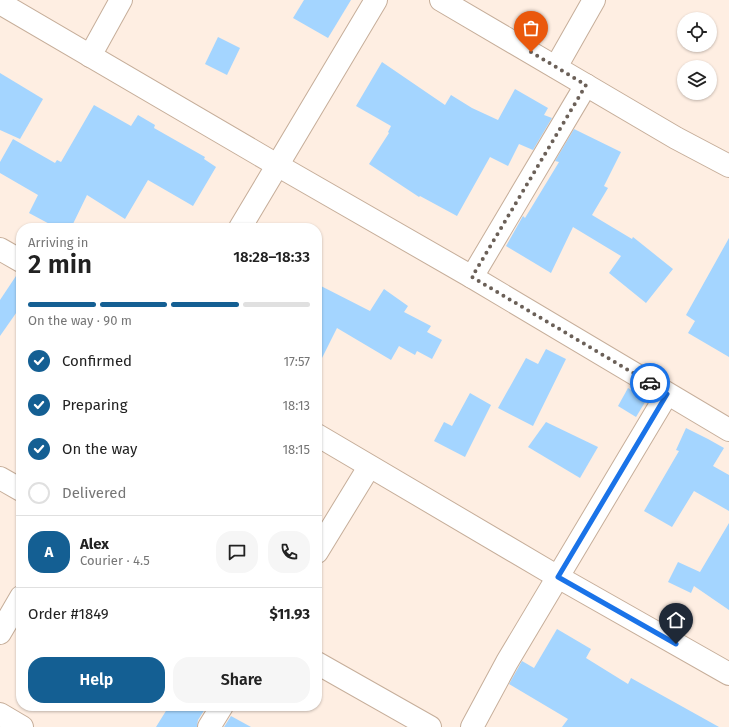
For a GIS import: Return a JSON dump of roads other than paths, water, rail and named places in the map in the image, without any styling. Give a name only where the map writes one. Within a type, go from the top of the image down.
[{"type":"street","points":[[90,56],[121,0]]},
{"type":"street","points":[[243,223],[376,0]]},
{"type":"street","points":[[441,0],[676,138],[729,166]]},
{"type":"street","points":[[556,67],[594,0]]},
{"type":"street","points":[[0,3],[472,277],[729,430]]},
{"type":"street","points":[[472,277],[586,85]]},
{"type":"street","points":[[0,249],[16,258]]},
{"type":"street","points":[[472,727],[507,662],[667,394]]},
{"type":"street","points":[[322,438],[558,577],[729,674]]},
{"type":"street","points":[[322,544],[369,467]]},
{"type":"street","points":[[0,478],[16,487]]},
{"type":"street","points":[[0,633],[16,606]]},
{"type":"street","points":[[322,666],[430,727]]},
{"type":"street","points":[[209,727],[219,711]]},
{"type":"street","points":[[0,714],[22,727]]}]
